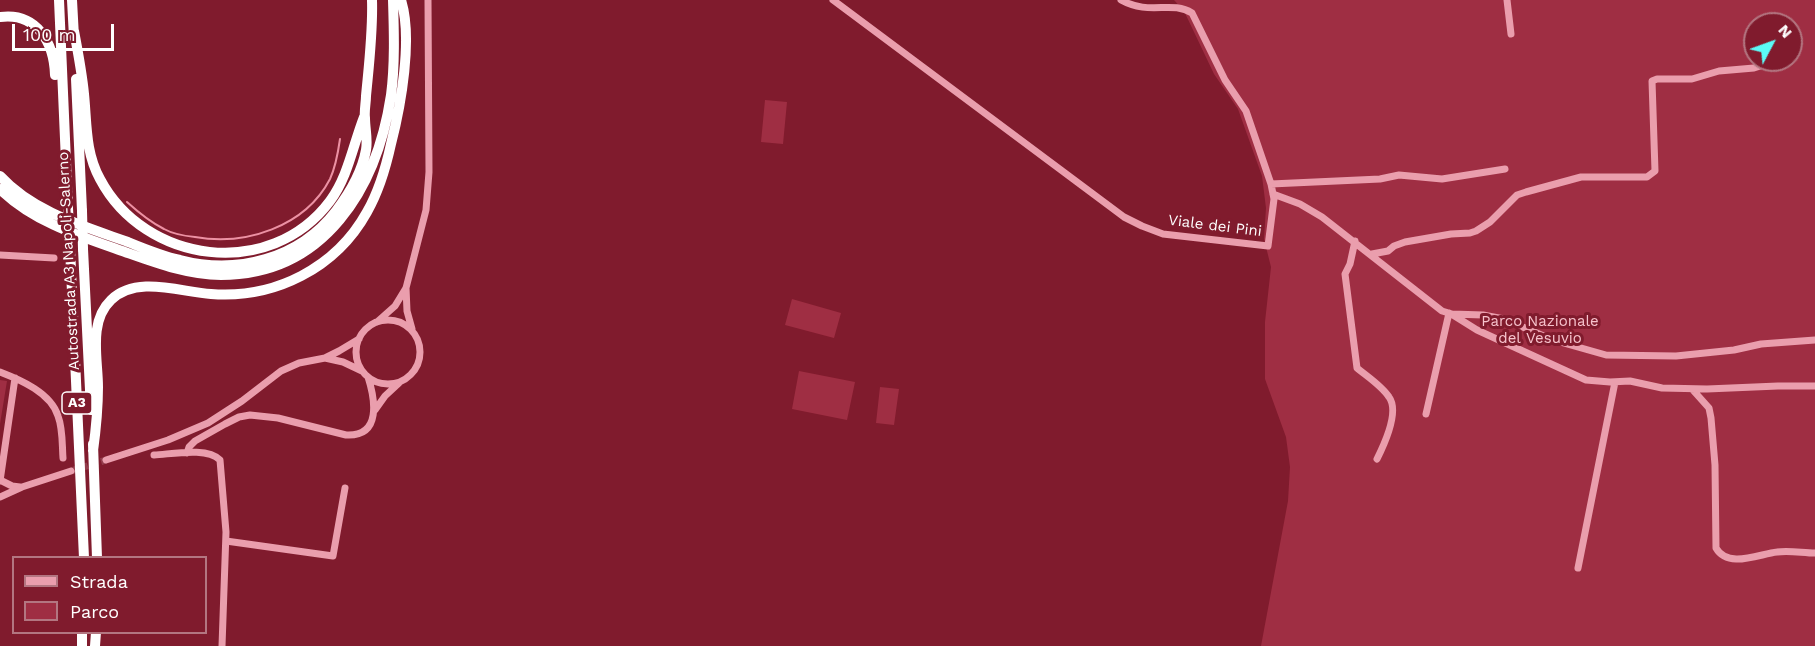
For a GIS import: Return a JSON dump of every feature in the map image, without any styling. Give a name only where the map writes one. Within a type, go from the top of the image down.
[{"type":"highway","points":[[74,31],[85,96],[86,132],[90,153],[99,178],[115,201],[134,221],[158,237],[182,247],[224,253],[253,250],[281,240],[307,224],[329,202],[339,187],[364,117],[372,0]]},
{"type":"highway","points":[[0,189],[22,207],[56,225],[153,262],[189,272],[220,275],[249,273],[278,266],[314,246],[334,228],[351,205],[371,168],[391,95],[393,0]]},
{"type":"highway","points":[[93,451],[98,388],[97,330],[99,317],[111,300],[129,289],[139,287],[212,295],[266,290],[302,276],[317,267],[343,245],[360,224],[379,186],[400,106],[405,56],[405,24],[400,0]]},
{"type":"highway","name":"Autostrada A3 Napoli-Salerno","points":[[59,3],[84,556]]},
{"type":"highway","name":"Autostrada A3 Napoli-Salerno","points":[[72,4],[97,556]]},
{"type":"highway","points":[[0,17],[16,17],[31,23],[50,45],[54,58],[58,132],[67,180]]},
{"type":"highway","points":[[0,176],[32,203],[94,230],[180,260],[211,265],[264,261],[305,241],[328,221],[347,195],[363,162],[366,150],[367,132],[364,117]]},
{"type":"street","points":[[106,460],[168,440],[208,423],[281,371],[299,363],[325,358],[359,339],[369,326],[377,322],[394,306],[406,288],[429,188],[428,0]]},
{"type":"street","name":"Viale dei Pini","points":[[833,0],[1124,217],[1163,234],[1268,246],[1274,199],[1271,184],[1246,111],[1225,80],[1192,13],[1181,2],[1136,6],[1121,0]]},
{"type":"street","points":[[1508,0],[1511,34]]},
{"type":"street","points":[[1372,254],[1388,251],[1405,242],[1476,231],[1490,222],[1517,195],[1526,192],[1581,177],[1647,177],[1655,171],[1652,81],[1692,79],[1719,70],[1743,69]]},
{"type":"street","points":[[1271,184],[1380,179],[1399,175],[1442,179],[1505,169]]},
{"type":"street","points":[[1273,194],[1300,204],[1322,217],[1442,311],[1562,371],[1586,380],[1630,381],[1662,388],[1692,389],[1815,386]]},
{"type":"street","points":[[1354,241],[1350,264],[1345,274],[1357,368],[1386,393],[1392,402],[1387,441],[1377,459]]},
{"type":"street","points":[[0,255],[54,258]]},
{"type":"street","points":[[187,453],[195,441],[239,417],[250,415],[279,418],[337,434],[353,435],[366,429],[385,396],[399,382],[413,373],[420,358],[418,341],[409,322],[406,288]]},
{"type":"street","points":[[1450,314],[1483,315],[1504,319],[1553,340],[1606,355],[1676,356],[1734,350],[1761,344],[1815,340]]},
{"type":"street","points":[[1426,414],[1450,314]]},
{"type":"street","points":[[377,322],[393,321],[409,328],[414,334]]},
{"type":"street","points":[[359,339],[356,356],[365,374],[375,410]]},
{"type":"street","points":[[325,358],[343,362],[383,384],[399,382]]},
{"type":"street","points":[[0,372],[15,378],[47,398],[57,413],[60,424],[63,458]]},
{"type":"street","points":[[15,378],[0,480],[12,486],[22,487]]},
{"type":"street","points":[[1578,568],[1615,382]]},
{"type":"street","points":[[1692,389],[1709,408],[1711,418],[1715,465],[1716,548],[1719,553],[1725,558],[1756,558],[1777,552],[1815,553]]},
{"type":"street","points":[[154,455],[202,452],[214,454],[220,460],[226,541],[222,646]]},
{"type":"street","points":[[0,497],[22,487],[71,471]]},
{"type":"street","points":[[226,541],[333,556],[345,488]]},
{"type":"green space","name":"Parco Nazionale del Vesuvio","points":[[1174,0],[1815,0],[1815,646],[1261,646],[1288,501],[1290,467],[1286,437],[1265,379],[1265,322],[1271,267],[1264,239],[1266,208],[1262,176],[1238,109],[1214,74],[1184,11]]},
{"type":"green space","points":[[765,100],[787,102],[783,144],[761,142]]},
{"type":"green space","points":[[792,299],[841,313],[834,338],[785,325]]},
{"type":"green space","points":[[799,371],[855,382],[847,420],[792,409]]},
{"type":"green space","points":[[0,380],[7,381],[0,424]]},
{"type":"green space","points":[[880,387],[899,389],[894,425],[876,423]]},
{"type":"waterway","points":[[127,202],[154,223],[175,233],[214,239],[253,235],[289,221],[319,196],[332,174],[340,139]]},
{"type":"tunnel","points":[[71,471],[106,460]]}]
